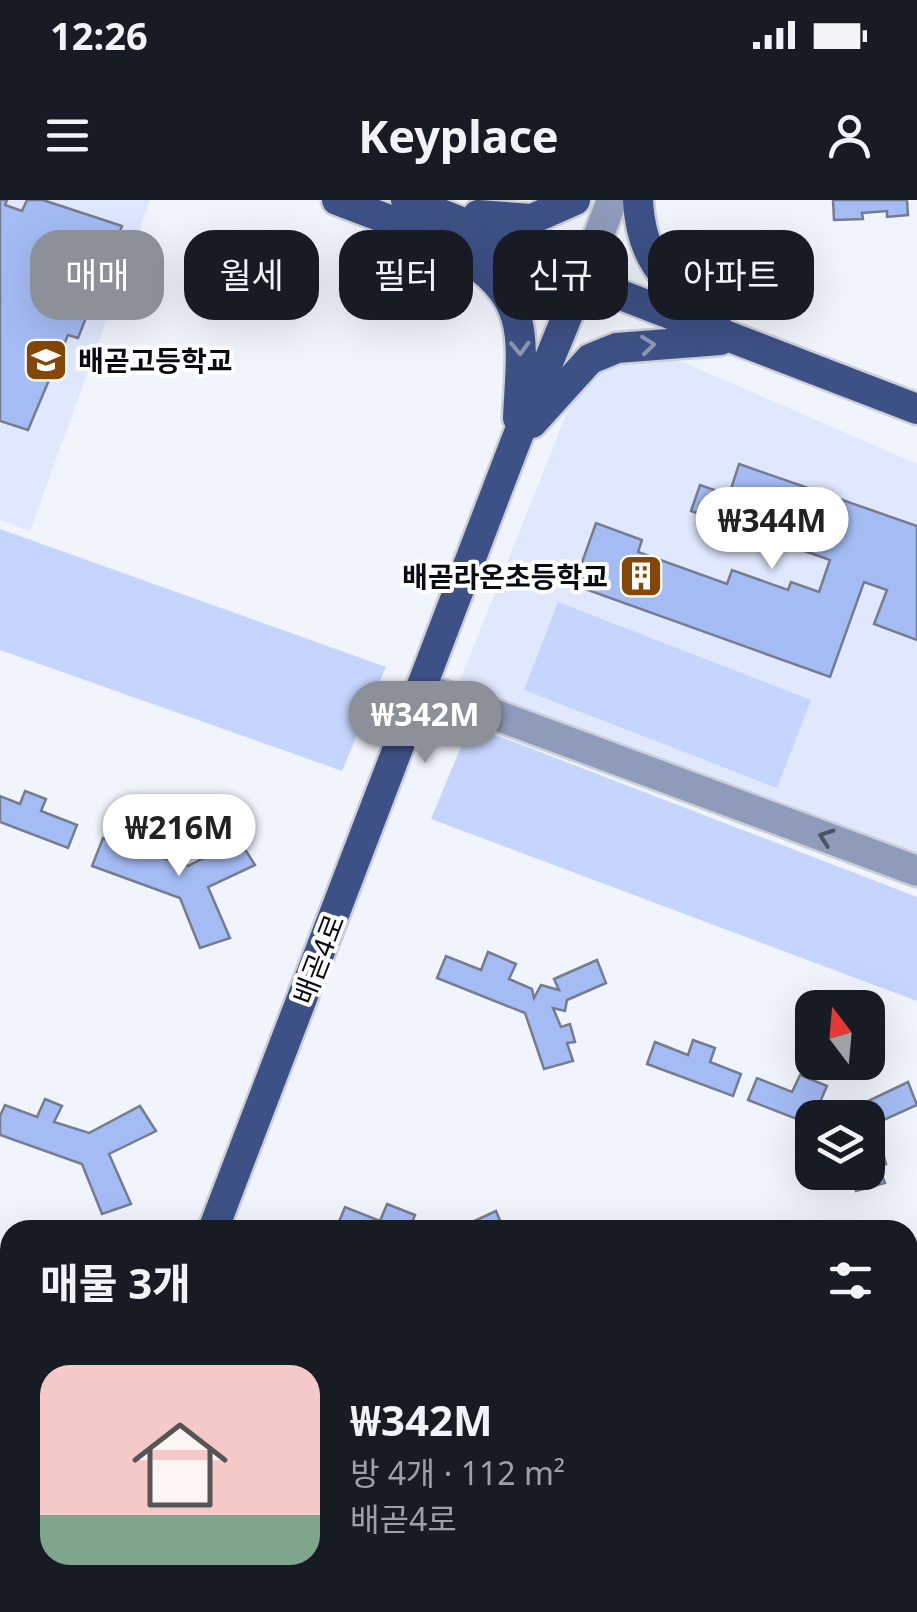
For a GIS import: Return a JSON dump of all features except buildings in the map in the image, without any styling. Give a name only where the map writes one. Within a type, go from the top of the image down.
[{"type":"main road","points":[[337,200],[417,213],[532,219],[575,200]]},
{"type":"main road","points":[[638,200],[641,234],[660,271],[669,284],[734,339]]},
{"type":"main road","points":[[417,213],[493,248]]},
{"type":"main road","points":[[417,213],[494,276],[509,301],[521,342],[518,438]]},
{"type":"main road","points":[[628,298],[917,408]]},
{"type":"main road","name":"배곧4로","points":[[217,1220],[566,320]]},
{"type":"main road","points":[[518,438],[590,360],[617,348],[734,339]]},
{"type":"street","name":"배곧4로","points":[[601,230],[612,200]]},
{"type":"street","points":[[424,688],[917,872]]},
{"type":"shaded area","name":"배곧고등학교","points":[[0,200],[150,200],[139,230],[30,230],[30,320],[106,320],[30,531],[0,520]]},
{"type":"shaded area","points":[[671,357],[917,464],[917,857],[458,686],[572,400],[611,358]]},
{"type":"shaded area","points":[[0,529],[386,667],[342,771],[0,650]]},
{"type":"shaded area","points":[[558,602],[811,700],[777,788],[524,690]]},
{"type":"shaded area","points":[[470,725],[917,897],[917,1001],[431,819]]},
{"type":"place","name":"배곧고등학교","points":[[46,360]]},
{"type":"place","name":"배곧라온초등학교","points":[[641,576]]}]
